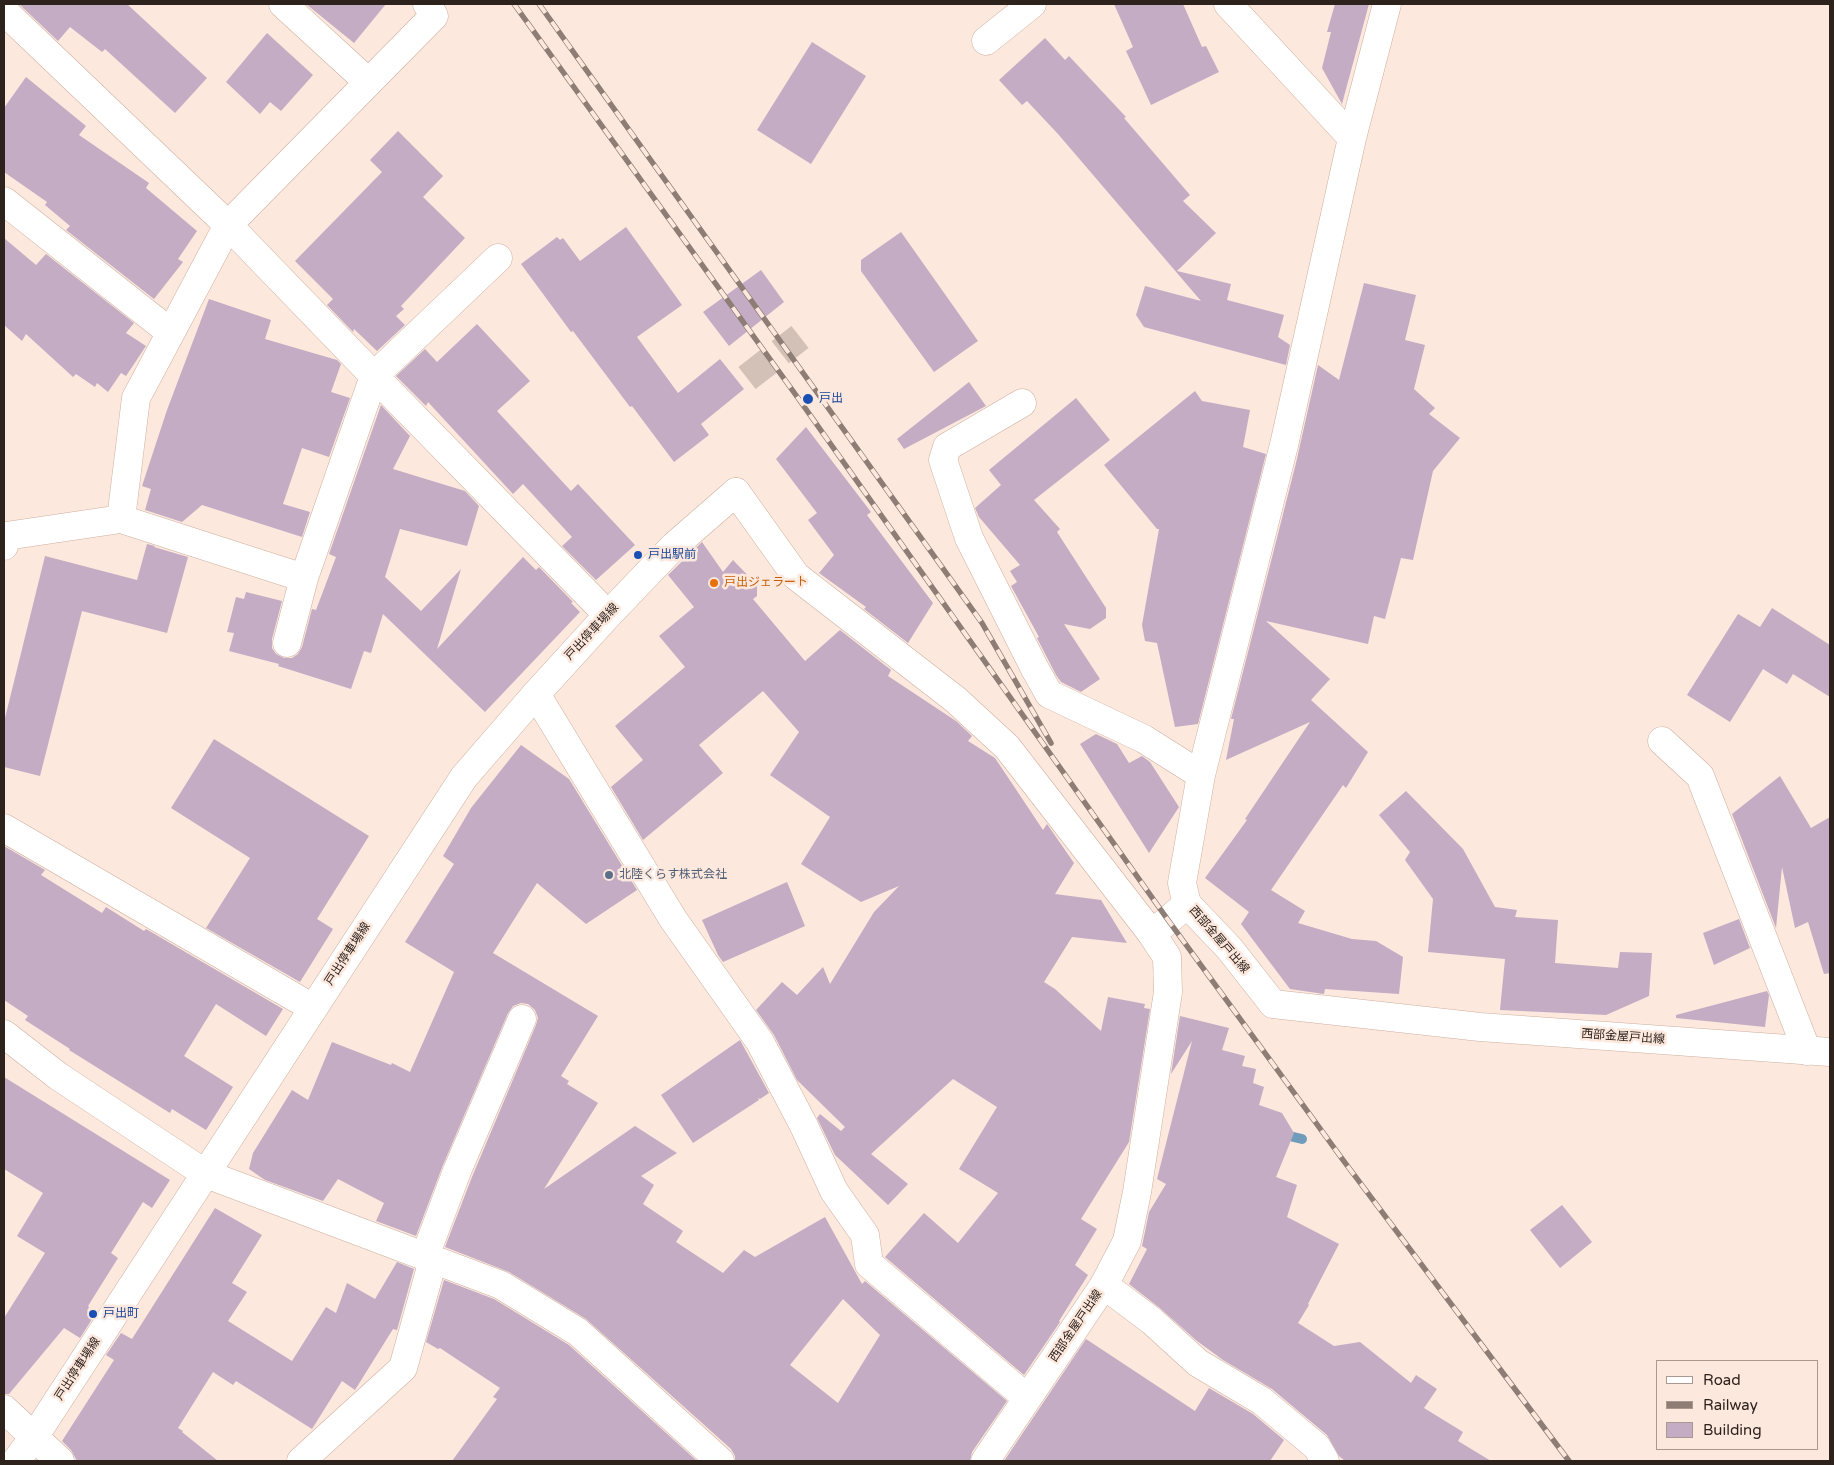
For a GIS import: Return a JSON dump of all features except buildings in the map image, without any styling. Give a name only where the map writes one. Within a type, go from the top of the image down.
[{"type":"street","points":[[283,4],[368,82]]},
{"type":"street","points":[[121,519],[136,398],[228,225],[434,16],[427,4]]},
{"type":"street","points":[[986,41],[1032,4]]},
{"type":"street","points":[[1228,4],[1352,138]]},
{"type":"street","points":[[1187,904],[1182,882],[1201,775],[1284,445],[1352,138],[1387,4]]},
{"type":"street","points":[[4,11],[228,225],[608,615]]},
{"type":"street","points":[[4,201],[170,332]]},
{"type":"street","points":[[287,643],[304,578],[374,376],[498,258]]},
{"type":"street","points":[[1022,403],[947,448],[943,460],[969,538],[1035,669],[1050,694],[1144,739],[1201,775]]},
{"type":"street","name":"戸出停車場線","points":[[16,1461],[34,1437],[464,777],[608,615],[674,546],[736,492],[796,576],[956,700],[1007,747],[1152,934]]},
{"type":"street","points":[[4,546],[6,536],[121,519],[304,578]]},
{"type":"street","points":[[536,694],[673,918],[760,1042],[804,1126],[834,1191],[865,1234],[869,1264],[1027,1398]]},
{"type":"street","points":[[1662,741],[1700,776],[1818,1051]]},
{"type":"street","points":[[4,828],[313,1008]]},
{"type":"street","name":"西部金屋戸出線","points":[[985,1461],[1104,1284],[1127,1241],[1137,1192],[1168,992],[1167,957],[1152,934],[1187,904],[1229,948],[1273,1004],[1480,1027],[1818,1051]]},
{"type":"street","points":[[301,1461],[402,1368],[429,1258],[457,1171],[522,1019]]},
{"type":"street","points":[[4,1034],[58,1076],[206,1174],[501,1285],[578,1332],[720,1461]]},
{"type":"street","points":[[1104,1284],[1152,1321],[1198,1363],[1262,1401],[1317,1447],[1325,1461]]},
{"type":"street","points":[[4,1410],[60,1461]]},
{"type":"waterway","points":[[1281,1134],[1302,1139]]},
{"type":"tunnel","points":[[747,378],[800,337]]},
{"type":"railway","points":[[514,4],[798,398],[1168,920],[1343,1160],[1569,1461]]},
{"type":"railway","points":[[539,4],[982,623],[1051,743]]},
{"type":"place","name":"戸出","points":[[808,399]]},
{"type":"place","name":"戸出駅前","points":[[638,555]]},
{"type":"place","name":"戸出ジェラート","points":[[714,583]]},
{"type":"place","name":"北陸くらす株式会社","points":[[609,875]]},
{"type":"place","name":"戸出町","points":[[93,1314]]}]
